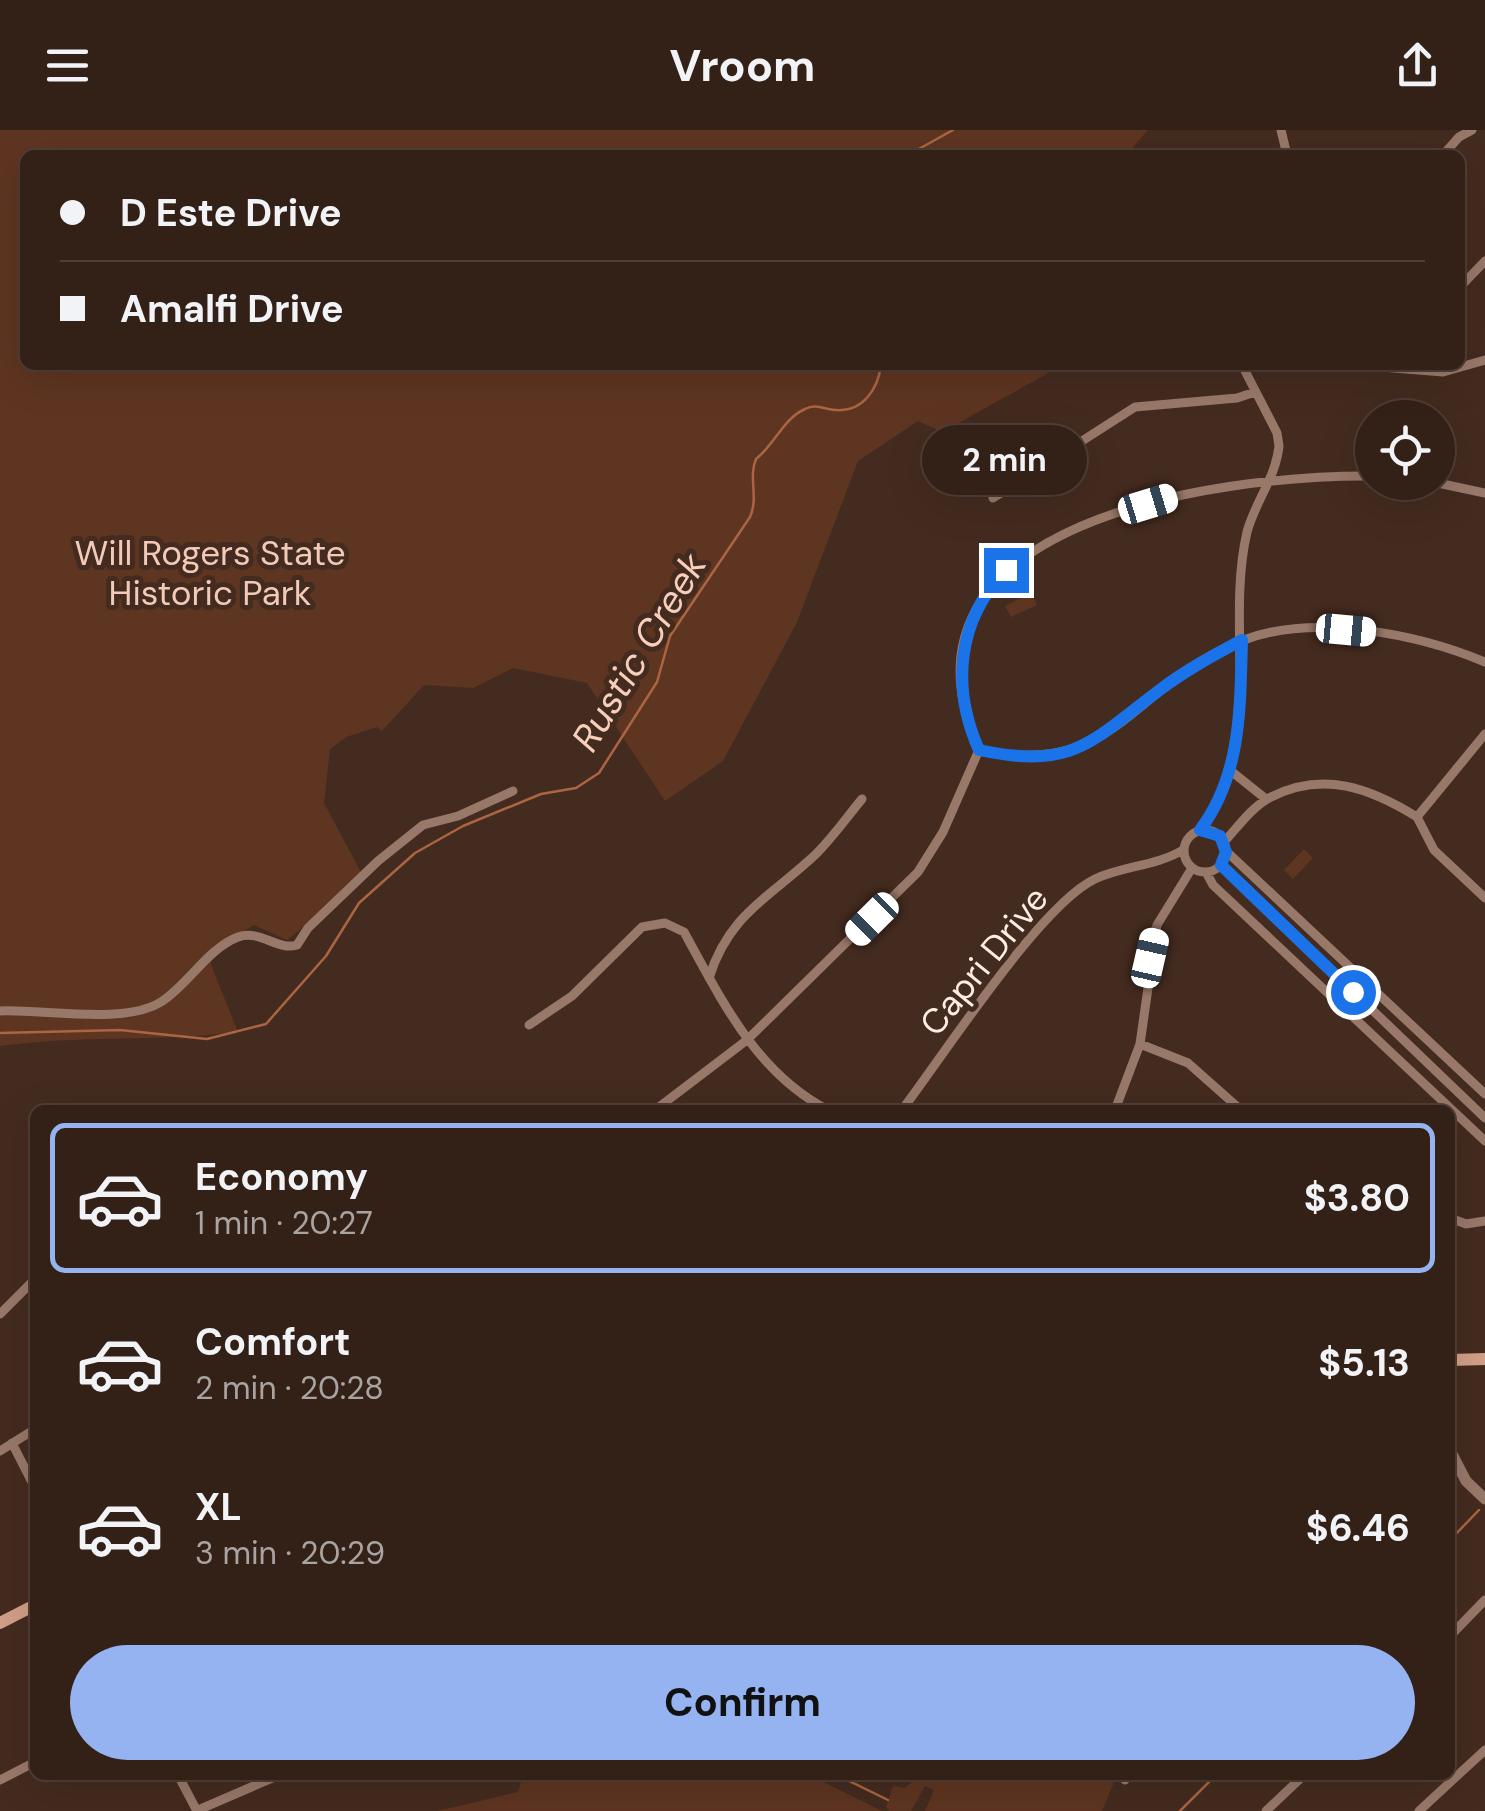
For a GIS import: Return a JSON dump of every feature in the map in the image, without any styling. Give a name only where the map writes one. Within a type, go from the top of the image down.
[{"type":"main road","points":[[1455,1360],[1485,1359]]},
{"type":"main road","points":[[0,1624],[30,1608]]},
{"type":"street","points":[[1449,150],[1472,130]]},
{"type":"street","points":[[1465,282],[1485,261]]},
{"type":"street","points":[[1221,865],[1206,872],[1192,868],[1183,850],[1188,837],[1200,830],[1230,771],[1240,726],[1247,534],[1279,446],[1245,370]]},
{"type":"street","points":[[1418,370],[1449,370]]},
{"type":"street","points":[[994,498],[1135,406],[1237,398],[1256,392]]},
{"type":"street","points":[[662,1105],[746,1040],[926,863],[979,750],[963,706],[962,655],[972,618],[1006,570],[1033,549],[1089,523],[1178,494],[1355,477]]},
{"type":"street","points":[[1455,487],[1485,493]]},
{"type":"street","points":[[979,750],[1038,758],[1079,749],[1115,728],[1164,686],[1242,640],[1260,635],[1346,630],[1411,638],[1485,662]]},
{"type":"street","points":[[1417,818],[1485,734]]},
{"type":"street","points":[[1230,771],[1266,799]]},
{"type":"street","points":[[1221,865],[1225,847],[1266,799],[1325,783],[1353,785],[1417,818],[1434,850],[1485,898]]},
{"type":"street","points":[[0,1011],[136,1010],[171,995],[239,937],[250,934],[291,948],[298,946],[308,928],[378,861],[423,826],[458,816],[513,791]]},
{"type":"street","points":[[709,978],[720,946],[768,889],[817,853],[862,798]]},
{"type":"street","points":[[1200,830],[1214,832],[1225,847],[1485,1094]]},
{"type":"street","name":"Capri Drive","points":[[906,1105],[1056,905],[1096,878],[1148,866],[1183,850]]},
{"type":"street","points":[[1221,865],[1485,1118]]},
{"type":"street","points":[[1117,1105],[1140,1044],[1157,925],[1192,868]]},
{"type":"street","points":[[1206,872],[1212,885],[1447,1105]]},
{"type":"street","points":[[528,1026],[546,1018],[642,927],[653,923],[684,932],[746,1040],[776,1070],[822,1105]]},
{"type":"street","points":[[1140,1044],[1188,1062],[1235,1105]]},
{"type":"street","points":[[1455,1113],[1485,1141]]},
{"type":"street","points":[[1455,1220],[1466,1224],[1485,1222]]},
{"type":"street","points":[[0,1314],[30,1285]]},
{"type":"street","points":[[0,1451],[30,1432]]},
{"type":"street","points":[[12,1443],[30,1478]]},
{"type":"street","points":[[1455,1470],[1485,1499]]},
{"type":"street","points":[[1455,1631],[1485,1600]]},
{"type":"street","points":[[1476,1610],[1485,1620]]},
{"type":"street","points":[[1455,1778],[1485,1750]]},
{"type":"street","points":[[0,1780],[30,1765]]},
{"type":"street","points":[[180,1780],[196,1811],[268,1780]]},
{"type":"street","points":[[1266,1811],[1299,1780]]},
{"type":"street","points":[[1419,1811],[1453,1780]]},
{"type":"green space","name":"Will Rogers State Historic Park","points":[[0,130],[1148,130],[1130,150],[20,150],[20,370],[1054,370],[942,432],[918,421],[858,461],[797,622],[723,761],[665,801],[587,683],[513,668],[473,688],[424,685],[382,731],[377,727],[346,737],[330,749],[324,803],[364,878],[287,940],[254,925],[212,951],[211,965],[238,1032],[0,1046]]},
{"type":"green space","points":[[1031,593],[1037,605],[1011,617],[1005,606]]},
{"type":"green space","points":[[1304,849],[1313,858],[1293,879],[1284,870]]},
{"type":"green space","points":[[522,1780],[819,1780],[882,1811],[437,1811],[518,1792]]},
{"type":"green space","points":[[1115,1780],[1102,1811],[925,1811],[934,1790],[925,1786],[911,1811],[889,1811],[886,1807],[893,1786],[904,1788],[913,1781]]},
{"type":"waterway","name":"Rustic Creek","points":[[917,150],[953,130]]},
{"type":"waterway","name":"Rustic Creek","points":[[0,1033],[120,1030],[207,1039],[266,1024],[326,956],[359,903],[415,853],[463,826],[541,794],[576,788],[599,773],[657,682],[670,636],[750,517],[756,459],[805,409],[846,410],[861,403],[873,390],[880,370]]},
{"type":"waterway","points":[[1455,1535],[1479,1510]]},
{"type":"waterway","points":[[847,1780],[888,1800]]},
{"type":"waterway","points":[[1180,1811],[1211,1780]]},
{"type":"route","points":[[1006,570],[992,584],[972,618],[962,655],[963,706],[979,750],[1038,758],[1079,749],[1115,728],[1164,686],[1242,640],[1240,726],[1230,771],[1210,817],[1200,830],[1220,836],[1226,852],[1221,865],[1353,992]]}]
